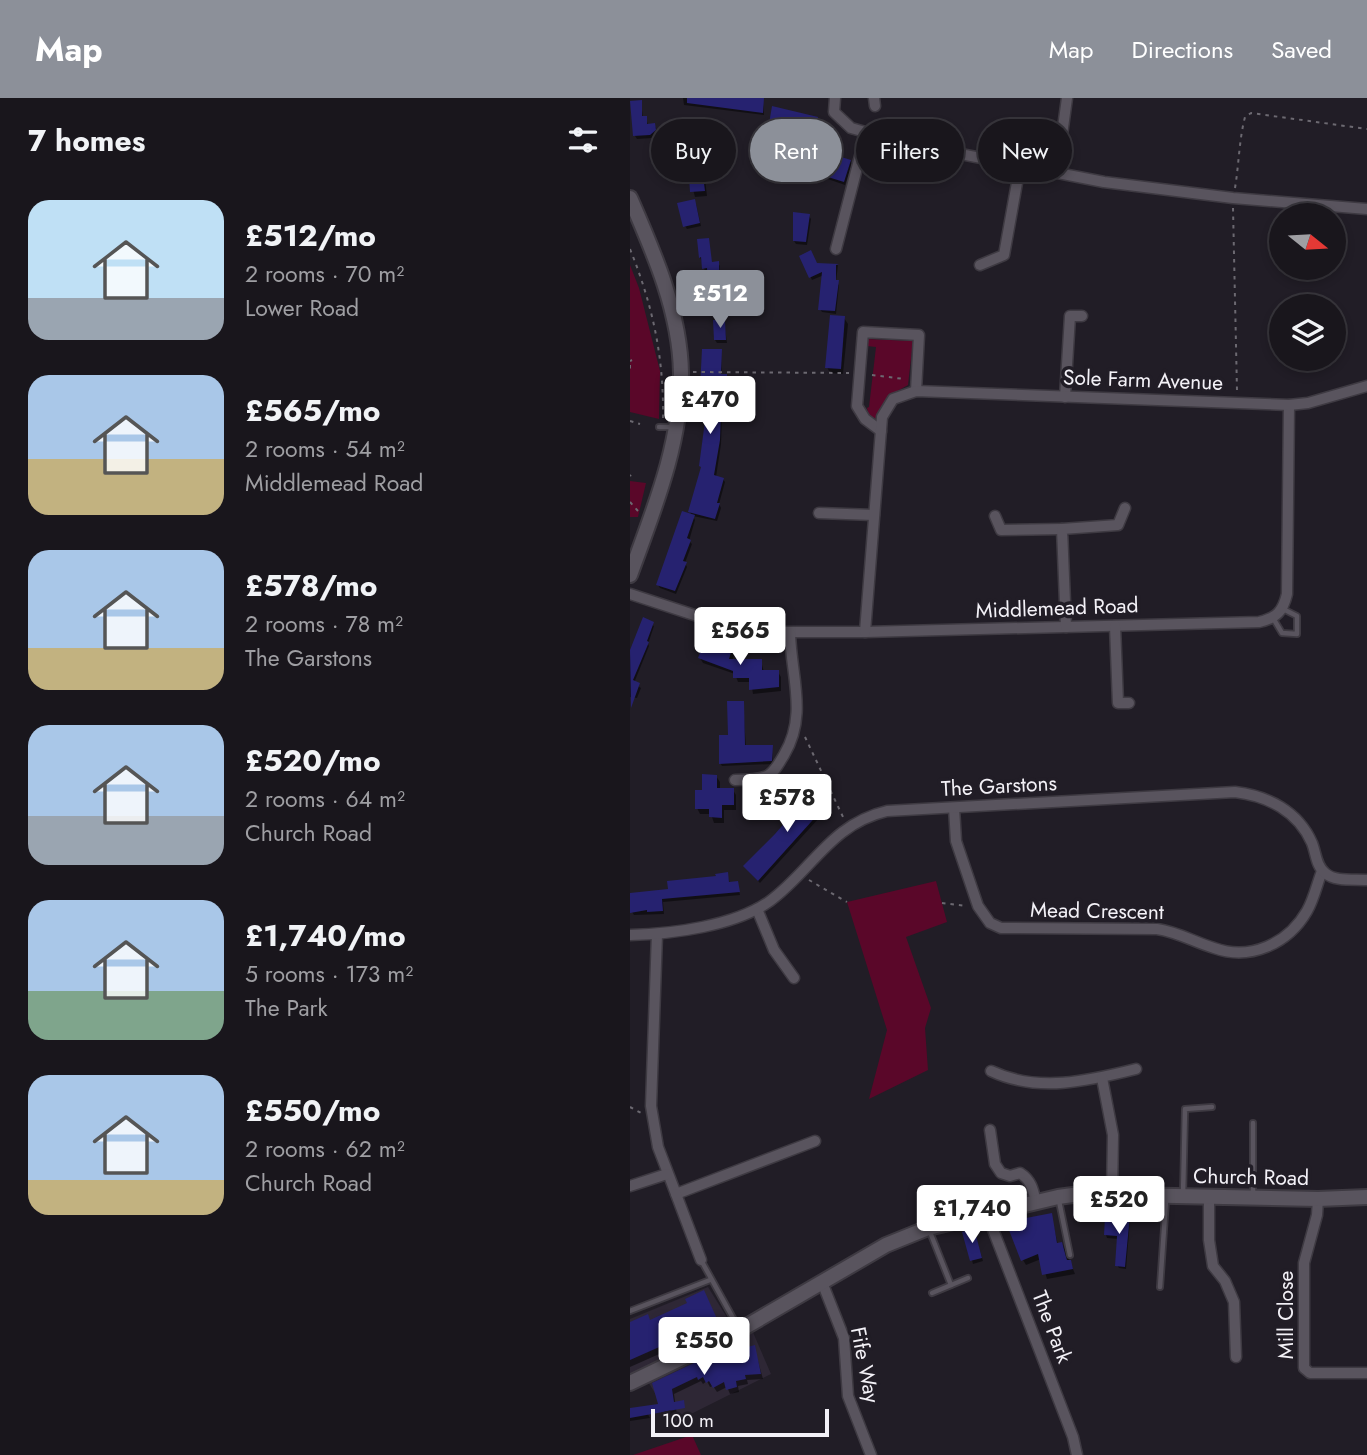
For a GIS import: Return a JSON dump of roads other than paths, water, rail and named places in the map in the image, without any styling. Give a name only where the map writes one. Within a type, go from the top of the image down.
[{"type":"street","points":[[835,98],[834,112],[856,130]]},
{"type":"street","points":[[1064,119],[1067,98]]},
{"type":"street","points":[[836,248],[856,171]]},
{"type":"street","points":[[1072,176],[1104,183],[1233,198],[1367,209]]},
{"type":"street","points":[[980,265],[1004,255],[1017,182]]},
{"type":"street","points":[[630,198],[665,284],[675,327],[681,372],[666,427],[657,502],[630,575]]},
{"type":"street","points":[[1065,397],[1070,316],[1082,316]]},
{"type":"street","points":[[865,632],[883,417],[893,399],[916,386],[919,335],[863,332],[857,406],[865,419],[881,430]]},
{"type":"street","name":"Sole Farm Avenue","points":[[916,386],[1065,397],[1289,405],[1367,386]]},
{"type":"street","points":[[1273,618],[1283,609],[1287,594],[1289,405]]},
{"type":"street","points":[[995,516],[1001,530],[1062,529],[1118,525],[1125,508]]},
{"type":"street","points":[[819,513],[874,515]]},
{"type":"street","points":[[1062,529],[1066,627]]},
{"type":"street","name":"Middlemead Road","points":[[630,594],[746,632],[1115,626],[1259,622],[1273,618]]},
{"type":"street","points":[[1115,626],[1118,703],[1129,703]]},
{"type":"street","points":[[735,780],[757,779],[768,775],[776,769],[789,746],[796,725],[798,691],[790,633]]},
{"type":"street","name":"The Garstons","points":[[630,935],[657,934],[711,925],[757,909],[770,901],[849,826],[887,811],[1235,792],[1250,794],[1282,806],[1295,817],[1310,838],[1322,871]]},
{"type":"street","name":"Mead Crescent","points":[[954,808],[956,841],[979,908],[990,923],[1001,928],[1157,929],[1179,934],[1214,949],[1246,952],[1276,943],[1294,928],[1308,909],[1322,871]]},
{"type":"street","points":[[1322,871],[1335,878],[1367,880]]},
{"type":"street","points":[[757,909],[774,950],[794,978]]},
{"type":"street","points":[[657,934],[651,1106],[658,1147],[701,1260]]},
{"type":"street","points":[[991,1071],[1007,1079],[1037,1084],[1102,1077],[1136,1069]]},
{"type":"street","points":[[1102,1077],[1112,1135],[1112,1194]]},
{"type":"street","points":[[990,1130],[995,1164],[1000,1173],[1010,1176],[1020,1173],[1027,1178],[1036,1202]]},
{"type":"street","points":[[676,1194],[815,1141]]},
{"type":"street","points":[[634,1184],[667,1174]]},
{"type":"street","name":"Church Road","points":[[630,1383],[740,1330],[886,1245],[928,1228],[1058,1197],[1112,1194],[1318,1199],[1367,1197]]},
{"type":"street","points":[[1209,1197],[1209,1240],[1213,1266],[1225,1281],[1234,1302],[1236,1357]]},
{"type":"street","name":"Mill Close","points":[[1318,1199],[1317,1215],[1304,1264],[1304,1368],[1310,1373],[1367,1373]]},
{"type":"street","name":"The Park","points":[[987,1214],[1064,1412],[1077,1455]]},
{"type":"street","name":"Fife Way","points":[[822,1282],[844,1338],[848,1396],[871,1455]]},
{"type":"lane","points":[[1273,618],[1282,634],[1297,634],[1297,616],[1283,609]]},
{"type":"lane","points":[[1183,1196],[1185,1109],[1212,1107]]},
{"type":"lane","points":[[1253,1124],[1253,1198]]},
{"type":"lane","points":[[1160,1287],[1166,1195]]},
{"type":"lane","points":[[1058,1197],[1070,1255]]},
{"type":"lane","points":[[928,1228],[951,1285]]},
{"type":"lane","points":[[701,1260],[740,1330]]},
{"type":"lane","points":[[932,1293],[968,1278]]},
{"type":"lane","points":[[630,1311],[710,1280]]}]
